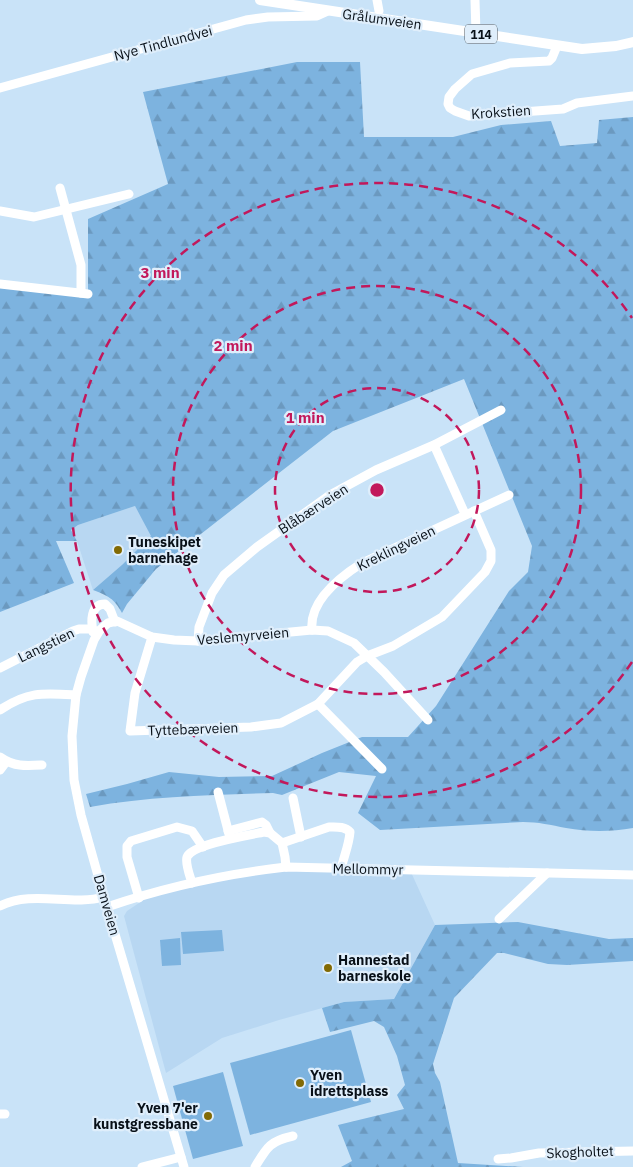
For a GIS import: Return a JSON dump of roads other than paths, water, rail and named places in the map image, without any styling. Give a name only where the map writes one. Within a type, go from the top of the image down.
[{"type":"main road","name":"Grålumveien","points":[[260,0],[582,49],[616,46],[633,42]]},
{"type":"street","points":[[377,0],[378,11]]},
{"type":"street","points":[[475,0],[476,33]]},
{"type":"street","name":"Nye Tindlundvei","points":[[0,88],[246,20],[268,17],[317,16],[328,11]]},
{"type":"street","name":"Krokstien","points":[[557,46],[549,61],[510,63],[472,74],[454,89],[449,97],[448,104],[450,108],[469,116],[563,109],[577,103],[633,96]]},
{"type":"street","points":[[0,284],[84,293],[81,265],[60,188]]},
{"type":"street","points":[[0,211],[34,217],[129,194]]},
{"type":"street","name":"Blåbærveien","points":[[198,640],[199,627],[212,593],[224,575],[257,547],[330,495],[376,470],[434,445],[501,410]]},
{"type":"street","name":"Tyttebærveien","points":[[152,636],[137,684],[130,731],[251,727],[281,723],[318,704],[357,662],[366,656],[393,646],[442,617],[485,572],[490,561],[491,550],[434,445]]},
{"type":"street","name":"Kreklingveien","points":[[312,630],[311,621],[314,611],[329,589],[343,575],[362,563],[509,495]]},
{"type":"street","name":"Damveien","points":[[94,640],[93,615],[96,607],[100,604],[105,604],[110,608],[114,622],[104,625],[94,640],[76,695],[72,736],[74,780],[81,815],[107,907],[184,1167]]},
{"type":"street","name":"Veslemyrveien","points":[[114,622],[121,622],[152,636],[174,640],[198,640],[312,630],[328,632],[354,643],[366,656]]},
{"type":"street","name":"Langstien","points":[[0,668],[73,631],[93,629]]},
{"type":"street","points":[[366,656],[384,672],[428,720]]},
{"type":"street","points":[[0,697],[3,708],[33,694],[76,695]]},
{"type":"street","points":[[318,704],[382,769]]},
{"type":"street","points":[[0,770],[3,759],[19,766],[42,765]]},
{"type":"street","points":[[218,792],[229,835]]},
{"type":"street","points":[[293,798],[302,837]]},
{"type":"street","points":[[192,883],[187,858],[189,854],[262,822],[270,833],[282,842],[286,867]]},
{"type":"street","points":[[140,898],[127,857],[127,846],[131,841],[178,827],[192,831],[203,847]]},
{"type":"street","points":[[282,842],[329,827],[348,829],[350,832],[348,847],[341,869]]},
{"type":"street","name":"Mellommyr","points":[[107,907],[192,883],[242,872],[286,867],[633,875]]},
{"type":"street","points":[[499,919],[547,873]]},
{"type":"street","points":[[0,906],[34,898],[92,900],[104,896]]},
{"type":"street","points":[[255,1167],[266,1148],[278,1140],[293,1136]]},
{"type":"street","name":"Skogholtet","points":[[498,1159],[539,1153],[633,1151]]},
{"type":"street","points":[[142,1167],[181,1157]]},
{"type":"place","name":"Tuneskipet barnehage","points":[[118,550]]},
{"type":"place","name":"Hannestad barneskole","points":[[328,968]]},
{"type":"place","name":"Yven idrettsplass","points":[[300,1083]]},
{"type":"place","name":"Yven 7'er kunstgressbane","points":[[208,1116]]}]
